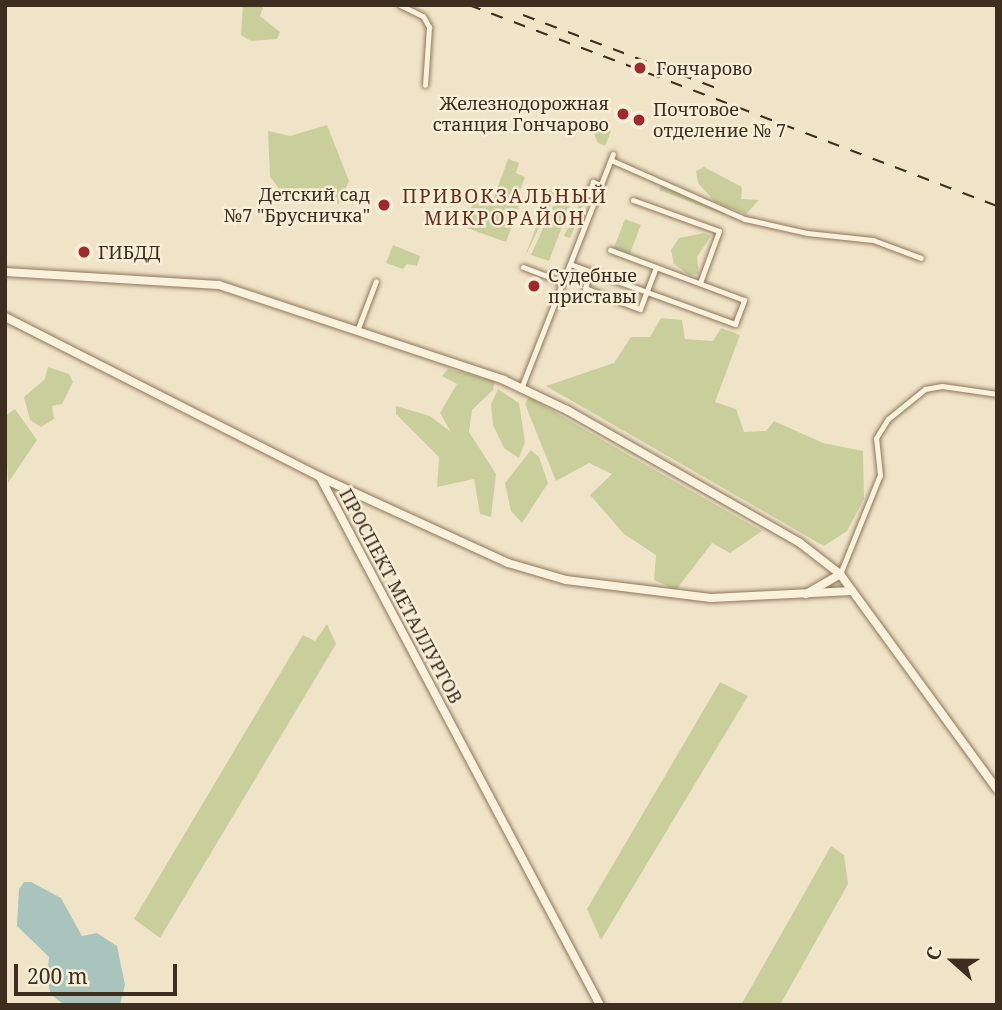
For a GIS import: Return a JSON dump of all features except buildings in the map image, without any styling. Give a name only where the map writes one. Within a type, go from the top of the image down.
[{"type":"street","points":[[400,5],[423,16],[429,27],[425,85]]},
{"type":"street","points":[[522,386],[612,157],[745,219],[873,240],[921,258]]},
{"type":"street","points":[[633,200],[719,231],[700,283]]},
{"type":"street","points":[[570,264],[735,324],[744,300],[610,250]]},
{"type":"street","points":[[523,267],[563,282]]},
{"type":"street","points":[[590,271],[584,288],[640,309],[656,267]]},
{"type":"street","points":[[5,272],[210,283],[522,386],[800,543],[840,574],[997,789]]},
{"type":"street","points":[[357,331],[376,281]]},
{"type":"street","name":"ПРОСПЕКТ МЕТАЛЛУРГОВ","points":[[5,317],[320,477],[600,1005]]},
{"type":"street","points":[[797,597],[840,574],[880,475],[876,438],[888,419],[925,389],[943,386],[997,394]]},
{"type":"street","points":[[320,477],[508,564],[566,580],[711,598],[797,597],[852,591]]},
{"type":"green space","points":[[243,5],[264,5],[260,16],[280,32],[277,39],[251,41],[241,35]]},
{"type":"green space","points":[[589,122],[611,131],[605,146],[598,143]]},
{"type":"green space","points":[[327,125],[349,181],[339,204],[307,190],[303,196],[281,191],[270,177],[268,131],[290,136]]},
{"type":"green space","points":[[508,159],[519,163],[516,173],[525,177],[519,193],[523,195],[506,242],[464,227],[475,197],[492,203]]},
{"type":"green space","points":[[704,167],[742,187],[741,199],[759,200],[746,214],[715,202],[698,183],[696,171]]},
{"type":"green space","points":[[662,183],[724,212],[725,215],[659,190]]},
{"type":"green space","points":[[550,189],[555,194],[524,259]]},
{"type":"green space","points":[[558,195],[571,203],[549,261],[531,255]]},
{"type":"green space","points":[[582,197],[586,198],[570,238],[564,236]]},
{"type":"green space","points":[[625,219],[641,225],[630,254],[614,248]]},
{"type":"green space","points":[[704,233],[711,236],[697,257],[699,274],[689,275],[674,264],[671,250],[679,238]]},
{"type":"green space","points":[[393,245],[420,256],[417,266],[407,264],[403,269],[386,263]]},
{"type":"green space","points":[[661,318],[682,320],[685,339],[713,341],[721,328],[740,335],[715,402],[736,409],[744,432],[766,431],[774,421],[823,443],[863,451],[864,499],[847,531],[824,546],[546,386],[614,363],[631,337],[650,337]]},
{"type":"green space","points":[[48,367],[69,374],[73,382],[62,404],[52,406],[54,419],[41,427],[30,420],[24,397],[45,379]]},
{"type":"green space","points":[[448,369],[495,381],[493,390],[472,410],[469,432],[496,474],[491,517],[480,514],[474,479],[437,487],[439,457],[396,414],[396,406],[430,416],[451,432],[440,413],[457,384],[442,376]]},
{"type":"green space","points":[[498,389],[519,403],[525,442],[519,458],[504,448],[493,425],[491,404]]},
{"type":"green space","points":[[529,397],[762,531],[730,553],[712,543],[676,590],[654,580],[656,555],[624,534],[590,495],[612,474],[589,463],[556,481],[525,404]]},
{"type":"green space","points":[[15,409],[37,440],[8,483],[5,416]]},
{"type":"green space","points":[[531,450],[539,457],[548,483],[522,523],[511,511],[505,483]]},
{"type":"green space","points":[[327,624],[336,644],[160,938],[134,919],[303,635],[315,641]]},
{"type":"green space","points":[[720,682],[748,696],[601,940],[587,909]]},
{"type":"green space","points":[[831,846],[844,855],[848,884],[780,1005],[741,1005]]},
{"type":"water","points":[[24,882],[31,882],[61,898],[82,936],[97,933],[117,946],[125,985],[120,1005],[65,1005],[51,995],[47,980],[49,957],[17,926],[19,889]]},
{"type":"railway","points":[[469,5],[997,206]]},
{"type":"railway","points":[[523,15],[719,89]]},
{"type":"place","name":"Гончарово","points":[[640,68]]},
{"type":"place","name":"Железнодорожная станция Гончарово","points":[[623,114]]},
{"type":"place","name":"Почтовое отделение № 7","points":[[639,120]]},
{"type":"place","name":"Детский сад №7 \"Брусничка\"","points":[[384,205]]},
{"type":"place","name":"ГИБДД","points":[[84,252]]},
{"type":"place","name":"Судебные приставы","points":[[534,286]]},
{"type":"district","name":"ПРИВОКЗАЛЬНЫЙ МИКРОРАЙОН","points":[[505,208]]}]
